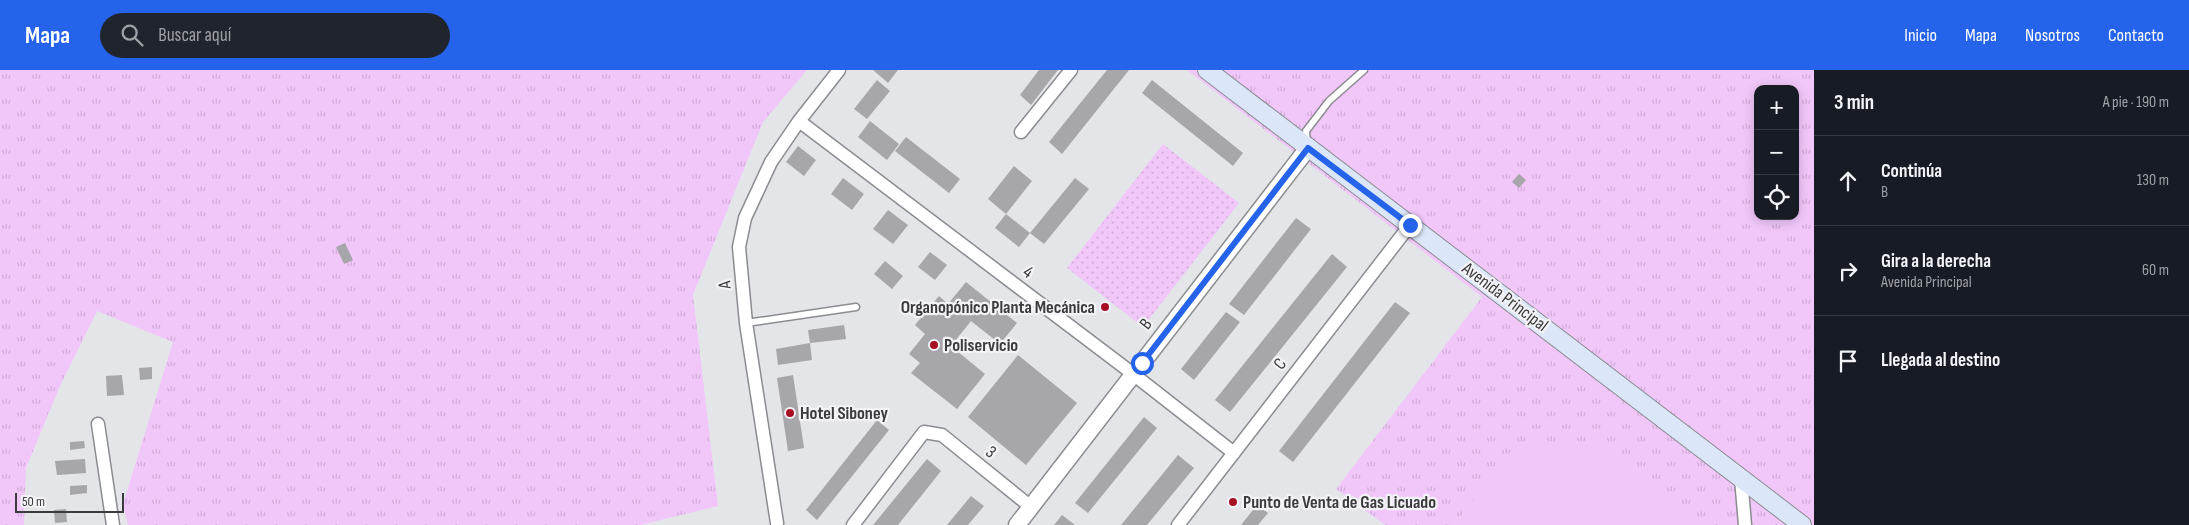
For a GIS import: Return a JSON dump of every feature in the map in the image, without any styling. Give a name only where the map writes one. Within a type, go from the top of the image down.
[{"type":"main road","name":"Avenida Principal","points":[[1207,70],[1802,525]]},
{"type":"street","name":"A","points":[[776,524],[746,323],[739,247],[745,218],[771,162],[799,121],[839,70]]},
{"type":"street","points":[[1021,132],[1071,70]]},
{"type":"street","name":"4","points":[[799,121],[1133,374],[1234,453]]},
{"type":"street","name":"B","points":[[1017,525],[1308,148]]},
{"type":"street","name":"C","points":[[1178,525],[1410,225]]},
{"type":"street","points":[[98,424],[114,525]]},
{"type":"street","name":"3","points":[[852,525],[924,432],[942,435],[1031,507]]},
{"type":"street","points":[[1741,478],[1745,525]]},
{"type":"lane","points":[[1308,148],[1306,131],[1329,101],[1364,70]]},
{"type":"lane","points":[[746,323],[856,307]]},
{"type":"green space","points":[[0,70],[807,70],[763,122],[693,295],[718,506],[640,525],[128,525],[123,504],[173,342],[97,311],[60,386],[26,468],[24,525],[0,525]]},
{"type":"green space","points":[[1187,70],[1814,70],[1814,525],[1695,525],[1593,442],[1513,449],[1454,525],[1385,525],[1336,489],[1482,297]]},
{"type":"green space","points":[[1163,144],[1239,203],[1143,327],[1067,268]]},
{"type":"green space","points":[[1593,442],[1695,525],[1454,525],[1513,448]]},
{"type":"building","points":[[873,70],[898,70],[888,83]]},
{"type":"building","points":[[1039,70],[1058,70],[1031,105],[1020,95]]},
{"type":"building","points":[[1107,70],[1129,70],[1062,154],[1049,142]]},
{"type":"building","points":[[877,80],[890,91],[867,119],[854,109]]},
{"type":"building","points":[[1152,80],[1243,153],[1233,166],[1142,93]]},
{"type":"building","points":[[870,121],[899,144],[887,160],[858,137]]},
{"type":"building","points":[[906,137],[960,179],[949,193],[895,151]]},
{"type":"building","points":[[798,146],[816,160],[804,176],[786,162]]},
{"type":"building","points":[[1014,166],[1032,181],[1006,214],[988,199]]},
{"type":"building","points":[[1519,174],[1526,180],[1519,188],[1512,182]]},
{"type":"building","points":[[843,178],[864,194],[852,210],[831,194]]},
{"type":"building","points":[[1075,178],[1089,189],[1044,244],[1030,233]]},
{"type":"building","points":[[888,210],[908,225],[893,244],[873,229]]},
{"type":"building","points":[[1006,214],[1030,233],[1019,247],[995,228]]},
{"type":"building","points":[[1296,218],[1311,229],[1244,315],[1229,304]]},
{"type":"building","points":[[345,243],[353,260],[344,264],[336,247]]},
{"type":"building","points":[[930,252],[947,265],[935,280],[918,267]]},
{"type":"building","points":[[1332,254],[1347,267],[1230,412],[1215,400]]},
{"type":"building","points":[[885,261],[903,276],[892,289],[874,274]]},
{"type":"building","name":"Poliservicio","points":[[966,282],[1017,323],[1000,344],[971,321],[951,346],[985,374],[957,409],[911,373],[920,363],[909,354],[925,334],[915,325],[939,296],[948,304]]},
{"type":"building","points":[[1395,302],[1410,313],[1293,462],[1279,451]]},
{"type":"building","points":[[1226,312],[1240,322],[1194,380],[1181,369]]},
{"type":"building","points":[[844,325],[846,339],[810,343],[808,330]]},
{"type":"building","points":[[810,343],[812,360],[778,365],[776,349]]},
{"type":"building","points":[[1018,355],[1077,403],[1026,465],[968,417]]},
{"type":"building","points":[[152,367],[152,379],[140,380],[139,368]]},
{"type":"building","points":[[122,375],[124,395],[107,396],[106,376]]},
{"type":"building","name":"Hotel Siboney","points":[[793,375],[804,448],[788,451],[777,378]]},
{"type":"building","points":[[1144,417],[1157,428],[1088,513],[1075,503]]},
{"type":"building","points":[[877,420],[889,430],[817,520],[806,510]]},
{"type":"building","points":[[84,441],[85,448],[70,450],[70,442]]},
{"type":"building","points":[[1178,455],[1194,468],[1147,525],[1121,525]]},
{"type":"building","points":[[85,459],[86,473],[57,475],[55,461]]},
{"type":"building","points":[[927,459],[941,471],[898,525],[873,525]]},
{"type":"building","points":[[87,485],[87,493],[70,495],[70,486]]},
{"type":"building","points":[[971,496],[984,506],[968,525],[947,525]]},
{"type":"building","points":[[1257,505],[1268,513],[1258,525],[1241,525]]},
{"type":"building","points":[[66,509],[67,522],[55,523],[54,510]]},
{"type":"building","points":[[1062,515],[1075,525],[1054,525]]},
{"type":"place","name":"Organopónico Planta Mecánica","points":[[1105,307]]},
{"type":"place","name":"Poliservicio","points":[[934,345]]},
{"type":"place","name":"Hotel Siboney","points":[[790,413]]},
{"type":"place","name":"Punto de Venta de Gas Licuado","points":[[1233,502]]},
{"type":"route","points":[[1142,363],[1308,148],[1410,225]]}]
